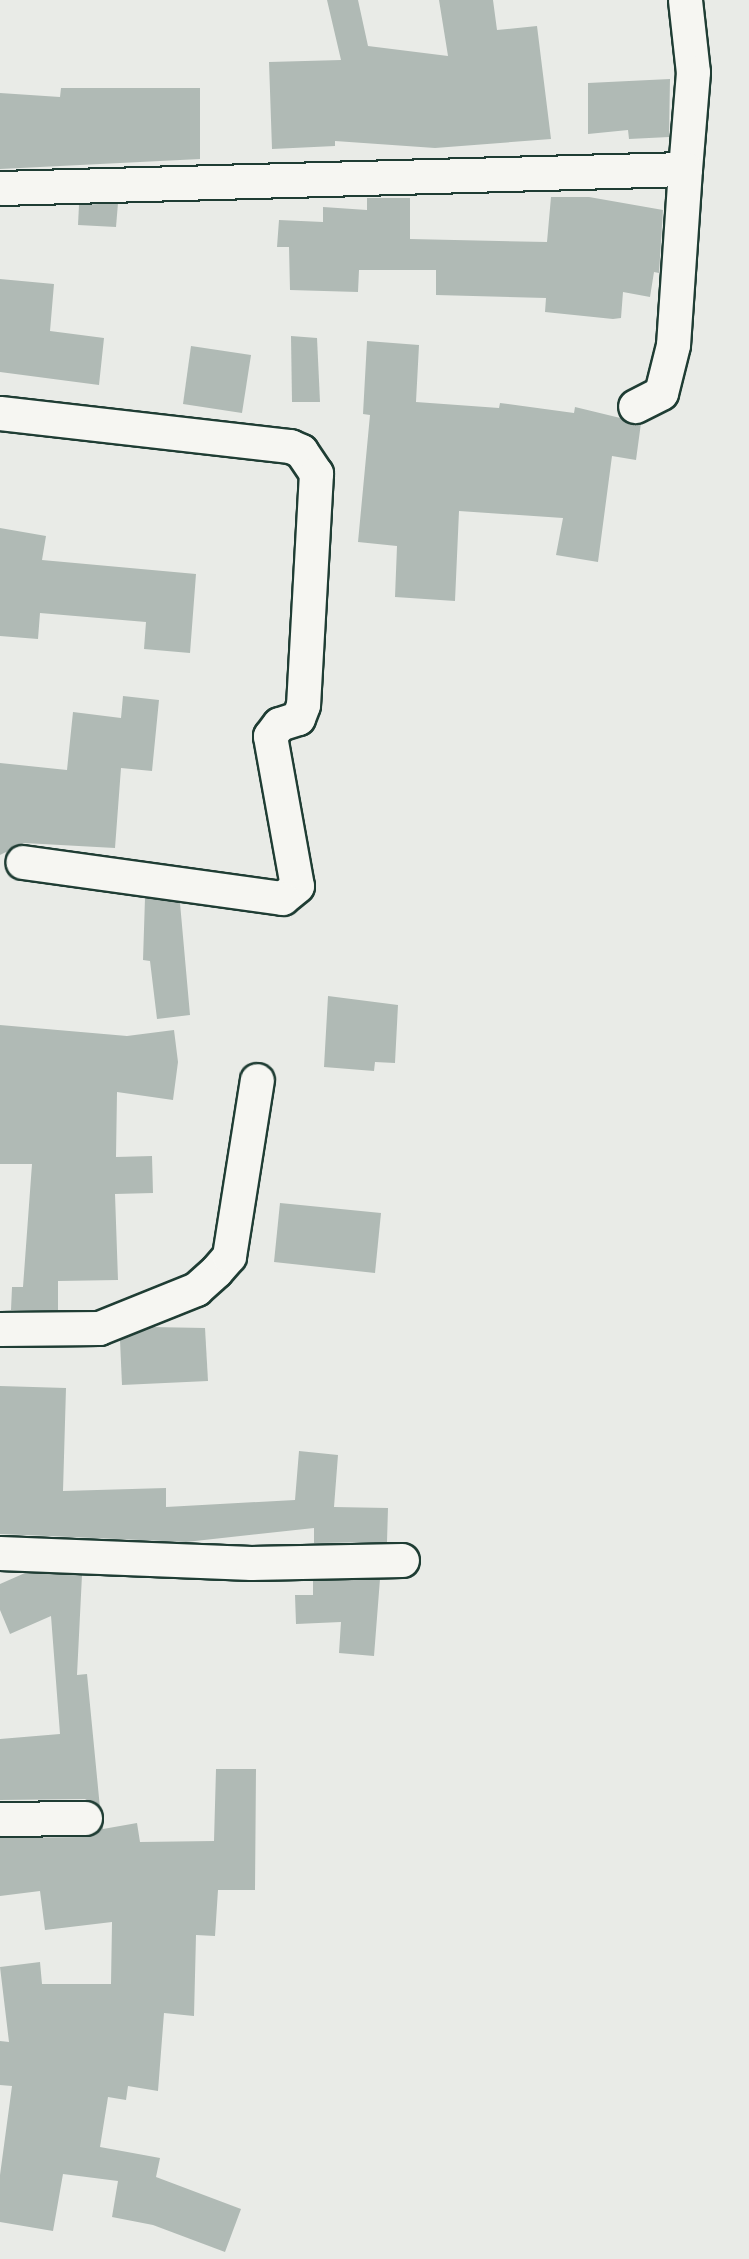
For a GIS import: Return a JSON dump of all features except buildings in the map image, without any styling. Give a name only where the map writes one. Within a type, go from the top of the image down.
[{"type":"street","points":[[635,406],[661,393],[673,345],[693,72],[685,0]]},
{"type":"street","points":[[0,188],[685,169]]},
{"type":"street","points":[[0,413],[290,446],[301,451],[316,472],[303,705],[298,718],[279,724],[270,736],[297,886],[282,898],[22,862]]},
{"type":"street","points":[[0,1329],[99,1328],[196,1290],[216,1271],[229,1256],[257,1080]]},
{"type":"street","points":[[0,1553],[251,1563],[402,1560]]},
{"type":"street","points":[[0,1819],[85,1818]]}]
